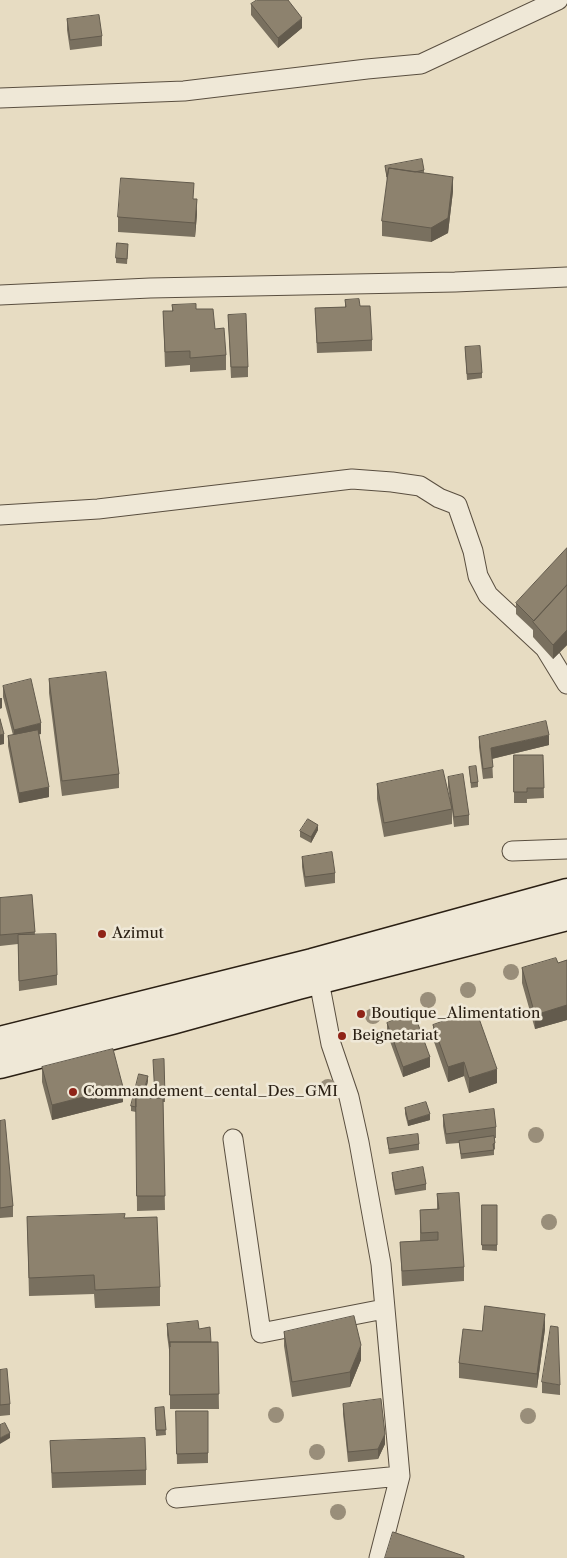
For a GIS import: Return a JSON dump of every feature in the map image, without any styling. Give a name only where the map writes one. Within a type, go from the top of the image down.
[{"type":"main road","points":[[0,1040],[312,962],[567,892]]},
{"type":"main road","points":[[0,1065],[567,917]]},
{"type":"street","points":[[0,98],[184,92],[421,64],[558,0]]},
{"type":"street","points":[[0,295],[31,292],[185,287],[455,282],[567,277]]},
{"type":"street","points":[[0,515],[98,509],[352,479],[420,486],[439,498],[457,505],[473,551],[478,576],[488,595],[545,648],[567,684]]},
{"type":"street","points":[[512,852],[567,849]]},
{"type":"street","points":[[319,981],[332,1044],[349,1097],[359,1142],[381,1264],[400,1476],[379,1558]]},
{"type":"street","points":[[233,1139],[261,1332],[384,1309]]},
{"type":"street","points":[[176,1498],[400,1476]]},
{"type":"building","points":[[257,0],[288,0],[302,18],[278,38],[251,4]]},
{"type":"building","points":[[99,15],[102,36],[70,40],[67,19]]},
{"type":"building","points":[[422,159],[424,170],[415,172],[389,168],[387,177],[385,166]]},
{"type":"building","points":[[389,168],[453,177],[448,218],[431,228],[382,221]]},
{"type":"building","points":[[121,178],[194,183],[193,199],[197,199],[195,223],[118,217]]},
{"type":"building","points":[[117,243],[128,244],[127,259],[116,258]]},
{"type":"building","points":[[359,299],[360,306],[370,306],[372,340],[317,343],[315,308],[346,307],[345,300]]},
{"type":"building","points":[[196,304],[196,309],[213,309],[215,329],[224,328],[226,355],[190,358],[190,351],[165,352],[163,311],[173,311],[172,305]]},
{"type":"building","points":[[246,314],[248,367],[231,367],[228,315]]},
{"type":"building","points":[[480,346],[482,373],[467,374],[465,347]]},
{"type":"building","points":[[567,548],[567,585],[534,621],[516,603]]},
{"type":"building","points":[[567,585],[567,630],[553,645],[533,622]]},
{"type":"building","points":[[106,672],[119,774],[62,781],[49,679]]},
{"type":"building","points":[[31,679],[41,723],[14,730],[3,686]]},
{"type":"building","points":[[0,719],[4,734],[0,735]]},
{"type":"building","points":[[546,721],[549,735],[491,748],[493,767],[483,769],[479,737]]},
{"type":"building","points":[[38,730],[49,787],[19,793],[8,736]]},
{"type":"building","points":[[514,755],[543,755],[544,788],[527,788],[527,792],[514,792]]},
{"type":"building","points":[[476,766],[478,782],[471,783],[469,767]]},
{"type":"building","points":[[443,770],[452,809],[384,823],[377,784]]},
{"type":"building","points":[[463,774],[469,815],[454,817],[448,777]]},
{"type":"building","points":[[308,819],[318,825],[311,837],[300,831]]},
{"type":"building","points":[[332,852],[335,873],[305,877],[302,857]]},
{"type":"building","points":[[32,895],[35,932],[0,935],[0,898]]},
{"type":"building","points":[[56,934],[57,975],[19,981],[18,935]]},
{"type":"building","points":[[556,958],[558,963],[567,960],[567,1005],[535,1015],[522,968]]},
{"type":"building","points":[[476,1010],[497,1069],[469,1078],[464,1062],[448,1067],[433,1025]]},
{"type":"building","points":[[414,1013],[430,1057],[403,1067],[387,1023]]},
{"type":"building","points":[[113,1049],[123,1087],[52,1105],[42,1067]]},
{"type":"building","points":[[164,1059],[165,1097],[155,1097],[153,1060]]},
{"type":"building","points":[[139,1074],[148,1076],[142,1098],[136,1098],[136,1107],[131,1106]]},
{"type":"building","points":[[136,1098],[163,1098],[165,1196],[137,1196]]},
{"type":"building","points":[[426,1102],[430,1114],[408,1121],[405,1108]]},
{"type":"building","points":[[494,1109],[496,1127],[446,1134],[443,1115]]},
{"type":"building","points":[[5,1120],[13,1206],[0,1208],[0,1121]]},
{"type":"building","points":[[418,1134],[419,1144],[389,1149],[387,1138]]},
{"type":"building","points":[[494,1136],[494,1150],[461,1154],[459,1141]]},
{"type":"building","points":[[423,1167],[426,1184],[395,1190],[392,1173]]},
{"type":"building","points":[[459,1193],[464,1267],[402,1271],[400,1242],[438,1240],[438,1232],[421,1233],[420,1210],[439,1209],[437,1194]]},
{"type":"building","points":[[482,1205],[497,1205],[497,1245],[482,1245]]},
{"type":"building","points":[[125,1214],[124,1218],[157,1217],[160,1287],[95,1290],[94,1275],[29,1278],[27,1217]]},
{"type":"building","points":[[485,1306],[545,1314],[537,1374],[459,1363],[463,1329],[482,1331]]},
{"type":"building","points":[[354,1316],[361,1345],[350,1372],[292,1382],[284,1332]]},
{"type":"building","points":[[198,1321],[199,1329],[210,1327],[211,1342],[170,1342],[170,1347],[167,1324]]},
{"type":"building","points":[[551,1326],[558,1327],[560,1385],[542,1382]]},
{"type":"building","points":[[170,1342],[218,1342],[219,1394],[170,1395]]},
{"type":"building","points":[[7,1369],[10,1404],[0,1405],[0,1370]]},
{"type":"building","points":[[381,1399],[385,1434],[378,1449],[348,1452],[343,1404]]},
{"type":"building","points":[[164,1407],[166,1430],[156,1430],[155,1408]]},
{"type":"building","points":[[176,1411],[208,1411],[208,1453],[177,1454]]},
{"type":"building","points":[[5,1423],[10,1433],[0,1438],[0,1425]]},
{"type":"building","points":[[145,1438],[146,1470],[52,1473],[50,1441]]},
{"type":"building","points":[[393,1532],[464,1556],[464,1558],[385,1558]]},
{"type":"place","name":"Azimut","points":[[102,934]]},
{"type":"place","name":"Boutique_Alimentation","points":[[361,1014]]},
{"type":"place","name":"Beignetariat","points":[[342,1036]]},
{"type":"place","name":"Commandement_cental_Des_GMI","points":[[73,1092]]}]
